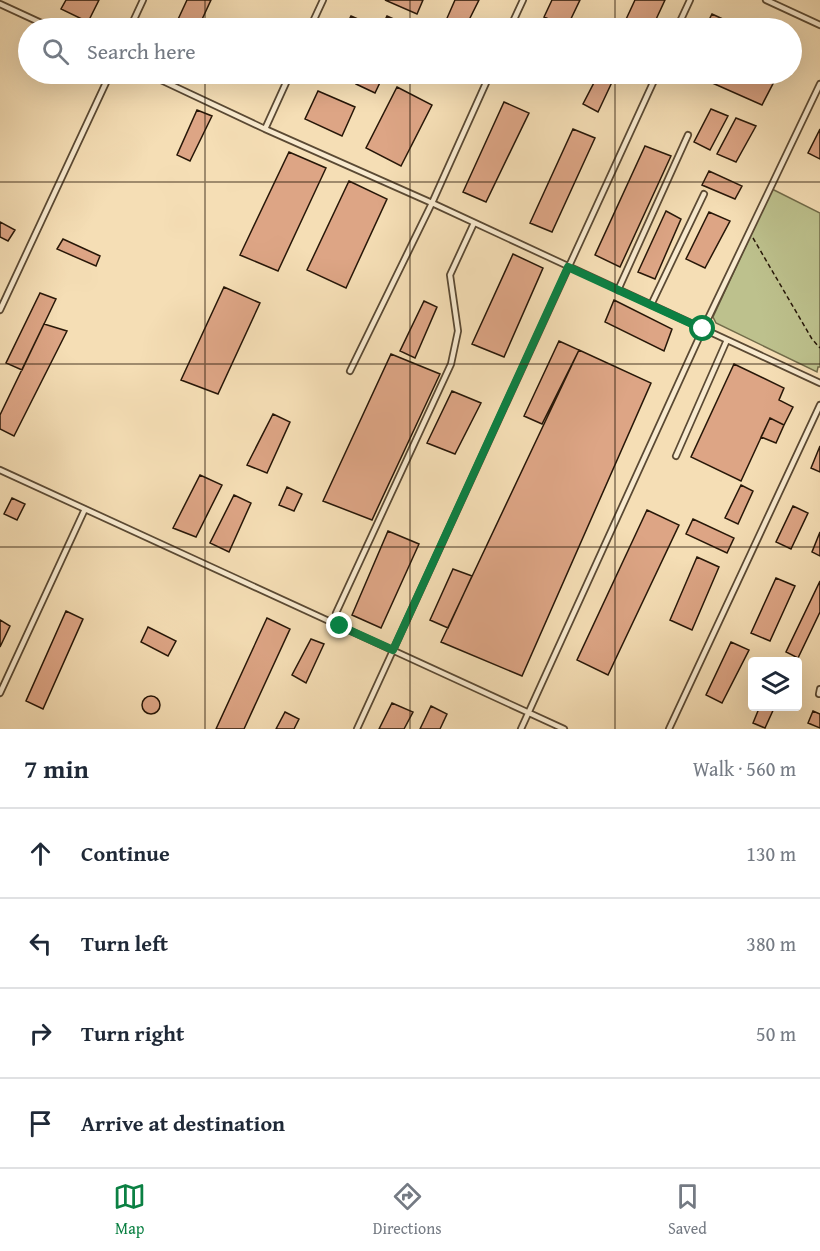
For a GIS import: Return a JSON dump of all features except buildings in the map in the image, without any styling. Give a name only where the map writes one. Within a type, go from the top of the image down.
[{"type":"lane","points":[[135,18],[143,0]]},
{"type":"lane","points":[[315,18],[323,0]]},
{"type":"lane","points":[[515,18],[523,0]]},
{"type":"lane","points":[[682,18],[690,0]]},
{"type":"lane","points":[[766,0],[820,25]]},
{"type":"lane","points":[[0,4],[30,18]]},
{"type":"lane","points":[[0,310],[105,84]]},
{"type":"lane","points":[[169,84],[820,383]]},
{"type":"lane","points":[[265,129],[285,84]]},
{"type":"lane","points":[[350,371],[432,203],[486,84]]},
{"type":"lane","points":[[357,729],[652,84]]},
{"type":"lane","points":[[521,729],[703,329],[820,84]]},
{"type":"lane","points":[[618,290],[688,135]]},
{"type":"lane","points":[[651,305],[704,194]]},
{"type":"lane","points":[[336,612],[451,364],[458,332],[450,274],[474,223]]},
{"type":"lane","points":[[676,456],[727,340]]},
{"type":"lane","points":[[669,729],[820,405]]},
{"type":"lane","points":[[0,470],[564,729]]},
{"type":"lane","points":[[0,693],[85,509]]},
{"type":"path","points":[[749,232],[812,339],[820,348]]},
{"type":"green space","points":[[772,189],[820,213],[820,367],[817,372],[716,323],[713,317]]},
{"type":"route","points":[[340,626],[393,650],[568,267],[703,329]]}]
